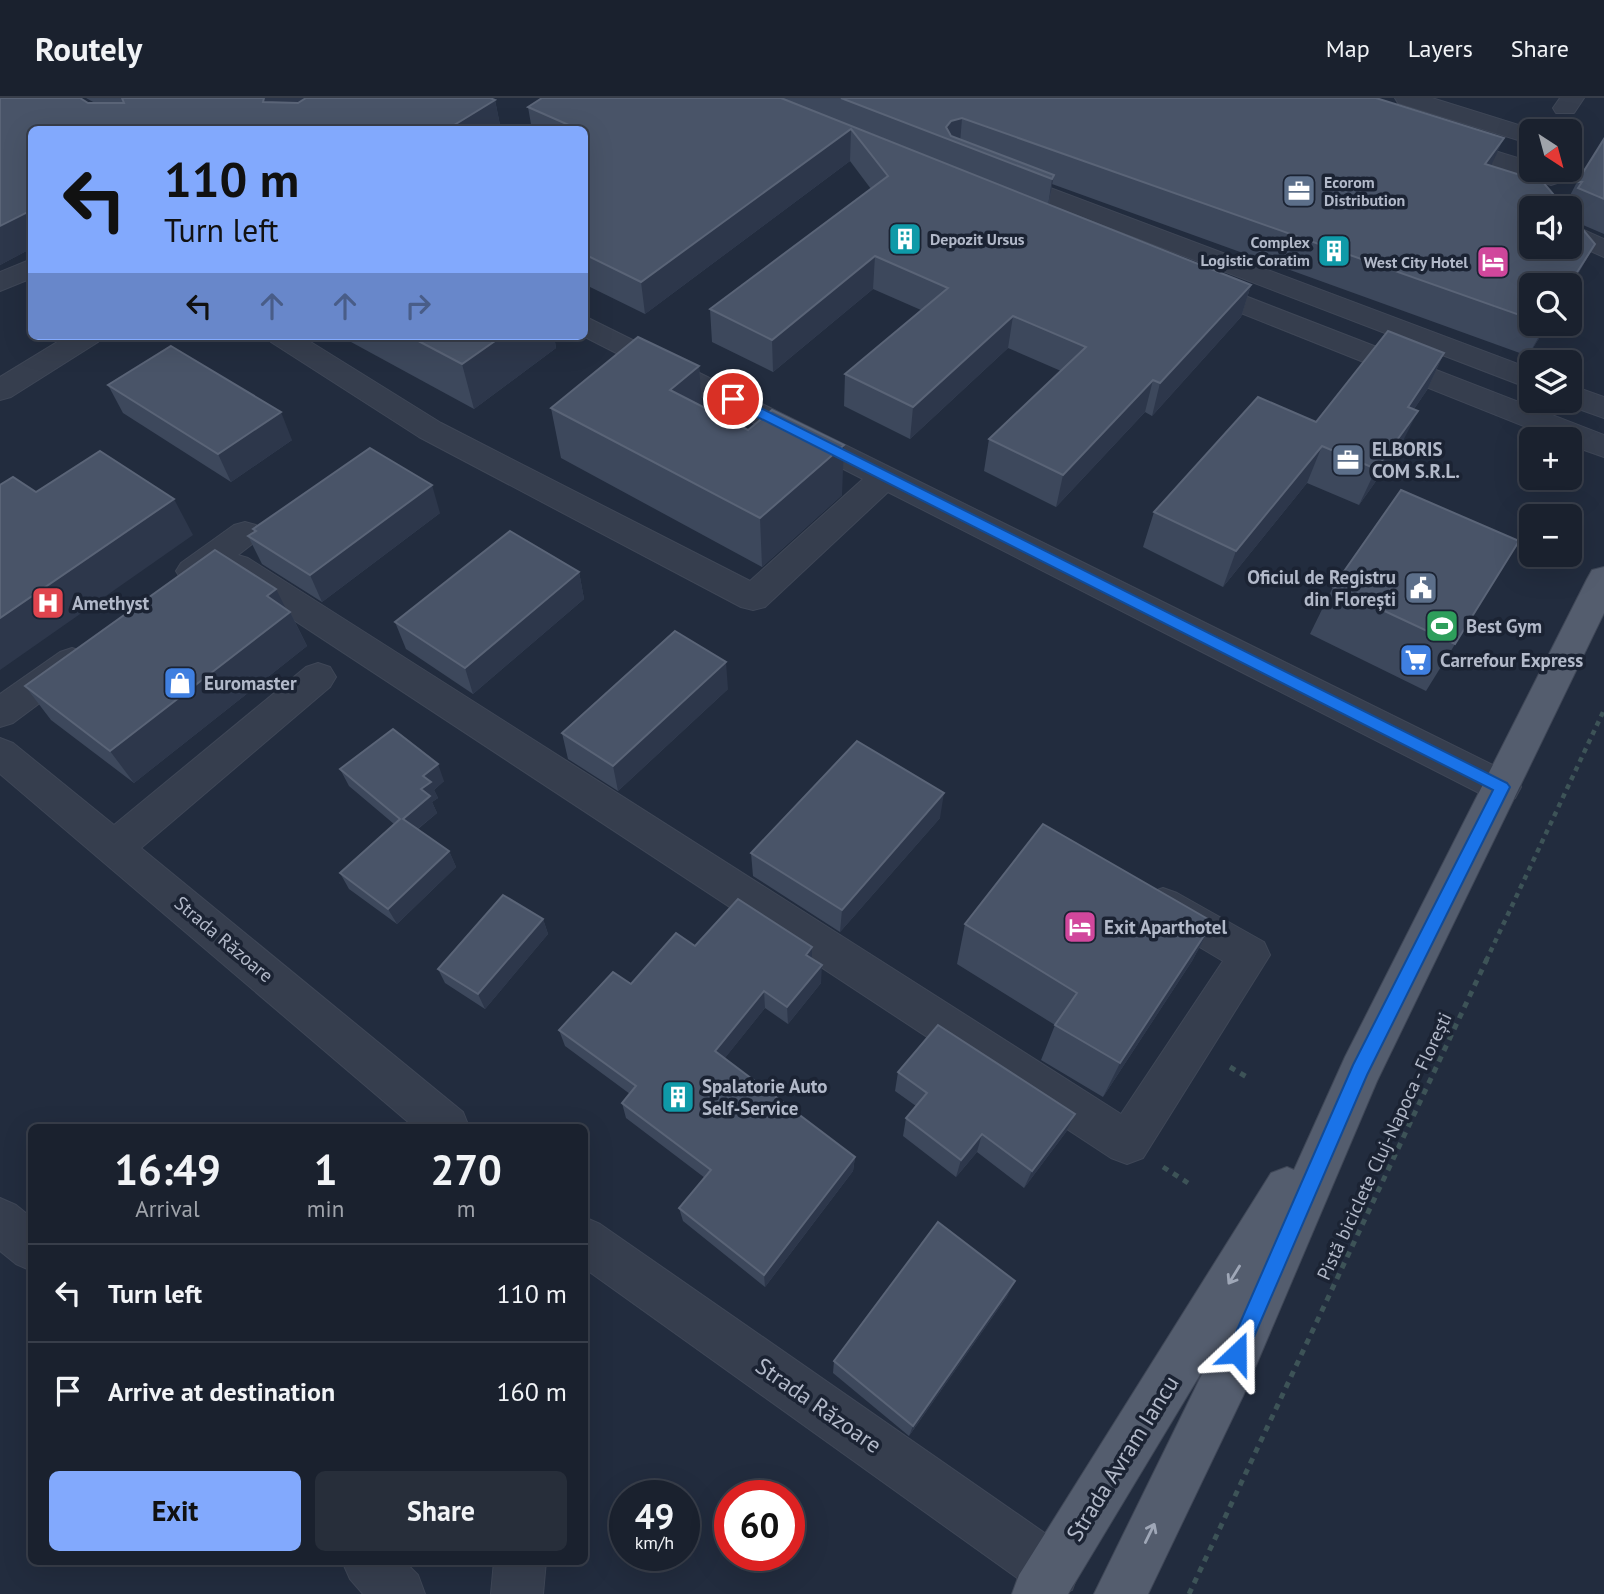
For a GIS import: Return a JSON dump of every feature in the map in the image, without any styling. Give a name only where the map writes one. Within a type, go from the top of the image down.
[{"type":"main road","name":"Strada Avram Iancu","points":[[1120,1594],[1226,1379],[1360,1071],[1604,579]]},
{"type":"main road","name":"Strada Avram Iancu","points":[[1046,1582],[1360,1071]]},
{"type":"street","points":[[1407,98],[1519,133]]},
{"type":"street","points":[[1423,135],[1519,163]]},
{"type":"street","points":[[975,167],[1519,375]]},
{"type":"street","points":[[1582,238],[1604,248]]},
{"type":"street","points":[[0,284],[28,269]]},
{"type":"street","points":[[1173,275],[1604,447]]},
{"type":"street","points":[[588,327],[1502,787]]},
{"type":"street","points":[[0,390],[81,340]]},
{"type":"street","points":[[287,340],[430,430],[753,598],[886,476]]},
{"type":"street","points":[[1582,400],[1604,408]]},
{"type":"street","points":[[162,594],[231,543],[1127,1143],[1250,956],[1137,890]]},
{"type":"street","points":[[0,713],[97,642]]},
{"type":"street","points":[[114,848],[318,677]]},
{"type":"street","name":"Strada Răzoare","points":[[0,753],[443,1124]]},
{"type":"street","points":[[0,1221],[28,1245]]},
{"type":"street","name":"Strada Răzoare","points":[[588,1243],[1046,1582]]},
{"type":"street","points":[[517,1594],[520,1565]]},
{"type":"path","name":"Pistă biciclete Cluj-Napoca - Florești","points":[[1189,1594],[1604,710]]},
{"type":"path","points":[[1230,1067],[1250,1079]]},
{"type":"building","points":[[0,98],[80,98],[88,103],[124,103],[122,98],[264,98],[263,102],[298,103],[306,98],[495,100],[453,126],[28,126],[28,212],[0,226]]},
{"type":"building","points":[[542,98],[781,98],[1251,285],[1160,383],[1153,380],[1063,475],[989,439],[1086,347],[1013,316],[913,407],[845,374],[948,288],[875,256],[772,340],[710,309],[888,176],[851,129],[641,282],[588,256],[588,126],[571,126],[528,107]]},
{"type":"building","name":"Complex Logistic Coratim","points":[[841,98],[1376,98],[1504,138],[1485,164],[1519,175],[1519,182],[1543,182],[1555,196],[1519,196],[1519,259],[1582,259],[1582,228],[1595,244],[1577,273],[1519,273],[1519,315],[962,118],[951,121],[946,127],[951,136],[1054,175],[1052,179]]},
{"type":"building","points":[[1604,139],[1604,199],[1578,188],[1582,182],[1582,174]]},
{"type":"building","points":[[1388,331],[1444,353],[1408,407],[1418,411],[1376,469],[1322,446],[1236,551],[1154,512],[1258,397],[1316,422]]},
{"type":"building","points":[[638,337],[699,366],[670,390],[748,430],[772,410],[844,445],[760,518],[551,408]]},
{"type":"building","points":[[417,340],[496,340],[462,364]]},
{"type":"building","points":[[171,346],[281,412],[218,454],[108,385]]},
{"type":"building","points":[[370,448],[432,485],[310,575],[248,536],[256,531],[253,529]]},
{"type":"building","points":[[100,451],[174,499],[0,618],[0,485],[13,477],[36,492]]},
{"type":"building","points":[[1401,490],[1519,541],[1455,644],[1333,587]]},
{"type":"building","points":[[510,531],[579,572],[465,668],[395,622]]},
{"type":"building","points":[[215,550],[276,589],[267,596],[290,612],[110,751],[25,686]]},
{"type":"building","points":[[675,631],[726,662],[613,766],[562,733]]},
{"type":"building","points":[[393,729],[438,764],[423,776],[431,782],[421,789],[430,796],[403,819],[449,851],[388,909],[340,873],[400,819],[340,769]]},
{"type":"building","points":[[857,741],[944,793],[842,910],[751,853]]},
{"type":"building","points":[[1043,824],[1213,922],[1120,1063],[1055,1025],[1077,993],[965,924]]},
{"type":"building","points":[[503,895],[543,919],[478,994],[438,969]]},
{"type":"building","points":[[738,899],[812,947],[806,955],[822,965],[787,1007],[764,991],[715,1051],[855,1157],[764,1275],[679,1208],[711,1170],[622,1103],[636,1086],[559,1030],[613,972],[631,984],[676,933],[695,946]]},
{"type":"building","points":[[938,1025],[1075,1114],[1032,1171],[982,1134],[961,1160],[906,1118],[927,1093],[898,1072]]},
{"type":"building","points":[[938,1222],[1015,1281],[913,1426],[834,1361]]},
{"type":"place","name":"Ecorom Distribution","points":[[1299,191]]},
{"type":"place","name":"Depozit Ursus","points":[[905,239]]},
{"type":"place","name":"Complex Logistic Coratim","points":[[1334,251]]},
{"type":"place","name":"West City Hotel","points":[[1493,262]]},
{"type":"place","name":"ELBORIS COM S.R.L.","points":[[1348,460]]},
{"type":"place","name":"Oficiul de Registru din Florești","points":[[1421,588]]},
{"type":"place","name":"Amethyst","points":[[48,603]]},
{"type":"place","name":"Best Gym","points":[[1442,626]]},
{"type":"place","name":"Carrefour Express","points":[[1416,660]]},
{"type":"place","name":"Euromaster","points":[[180,683]]},
{"type":"place","name":"Exit Aparthotel","points":[[1080,927]]},
{"type":"place","name":"Spalatorie Auto Self-Service","points":[[678,1097]]},
{"type":"route","points":[[733,399],[1502,787],[1360,1071],[1237,1353]]}]
